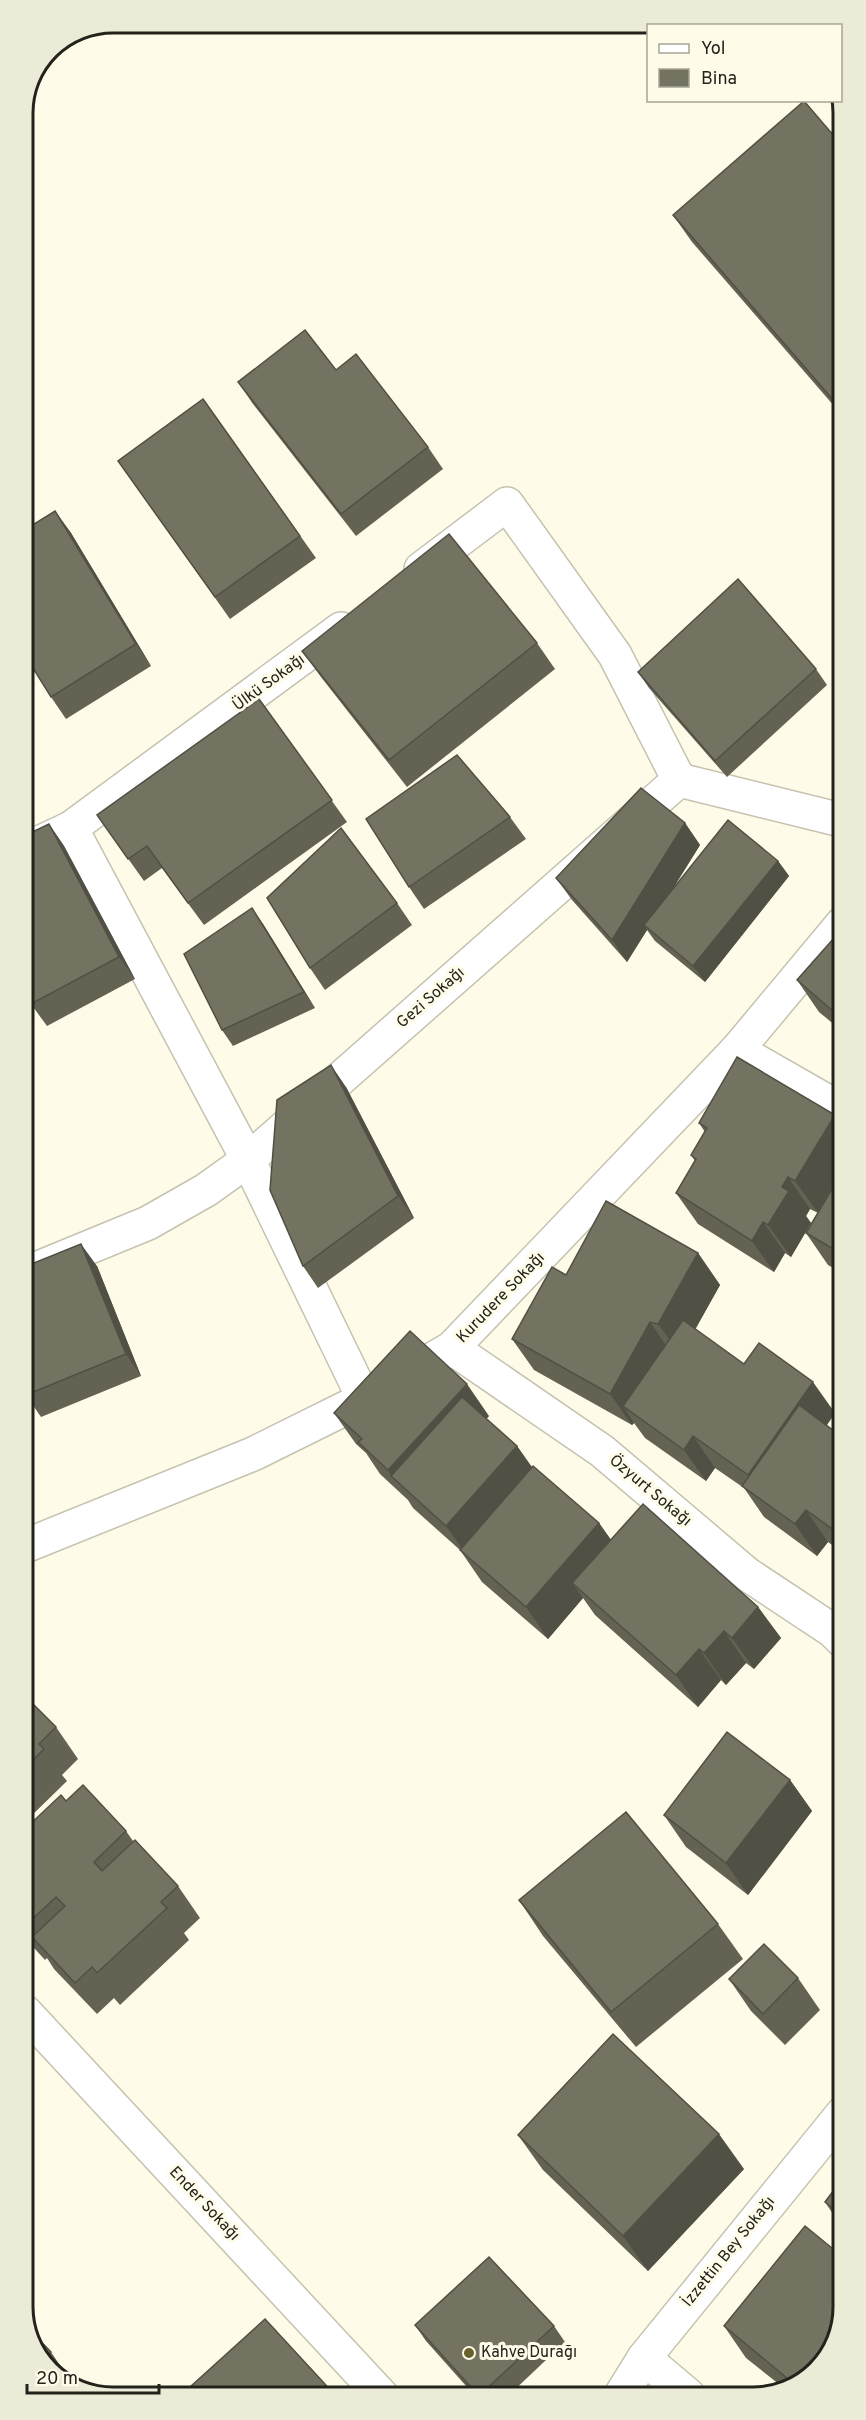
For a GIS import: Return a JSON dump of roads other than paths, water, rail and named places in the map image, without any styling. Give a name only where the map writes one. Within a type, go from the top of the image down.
[{"type":"street","points":[[395,589],[507,504],[615,655],[679,780],[833,818]]},
{"type":"street","name":"Ülkü Sokağı","points":[[33,846],[71,828],[367,610]]},
{"type":"street","name":"Gezi Sokağı","points":[[33,1270],[148,1223],[206,1190],[248,1160],[679,780]]},
{"type":"street","points":[[71,828],[248,1160],[364,1399]]},
{"type":"street","name":"Kurudere Sokağı","points":[[33,1543],[254,1454],[364,1399],[452,1348],[737,1050],[833,935]]},
{"type":"street","points":[[737,1050],[833,1105]]},
{"type":"street","name":"Özyurt Sokağı","points":[[452,1348],[602,1451],[747,1574],[833,1631]]},
{"type":"street","name":"Ender Sokağı","points":[[33,2021],[374,2387]]},
{"type":"street","name":"İzzettin Bey Sokağı","points":[[626,2387],[644,2358],[833,2125]]},
{"type":"street","points":[[644,2358],[678,2387]]},
{"type":"place","name":"Kahve Durağı","points":[[469,2353]]}]
